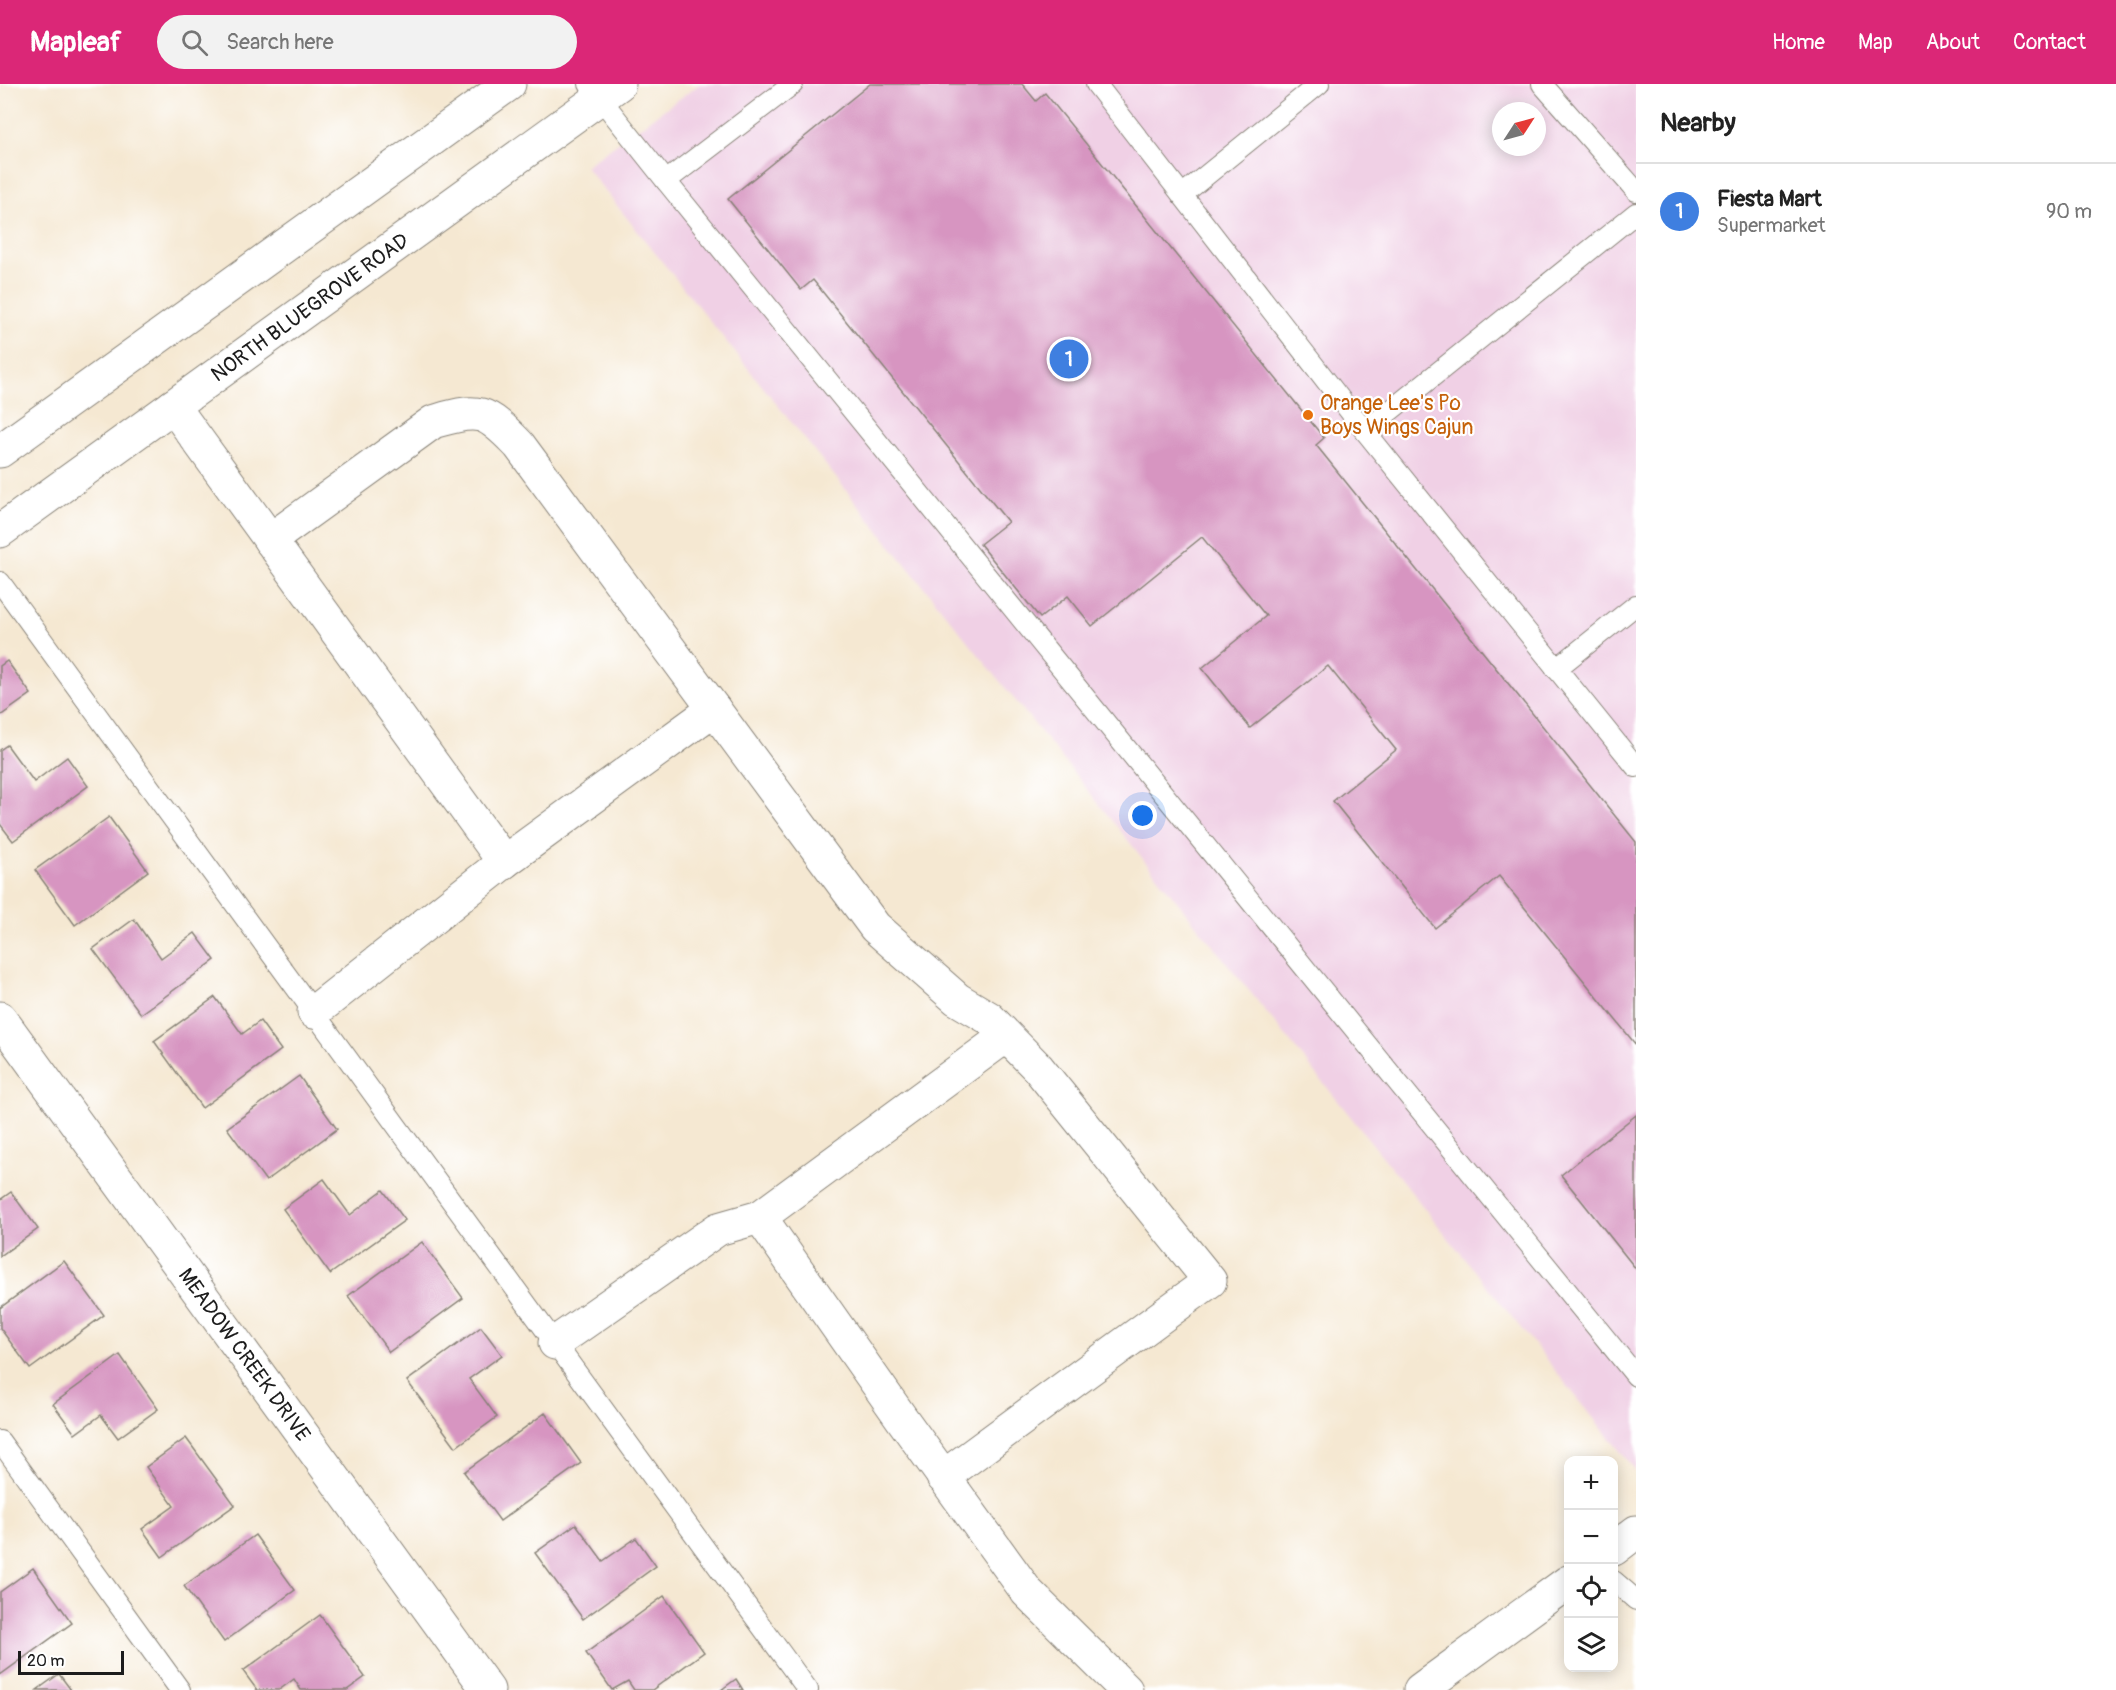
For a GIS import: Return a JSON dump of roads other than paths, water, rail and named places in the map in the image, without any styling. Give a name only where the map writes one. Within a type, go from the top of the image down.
[{"type":"street","points":[[0,452],[509,84]]},
{"type":"street","name":"NORTH BLUEGROVE ROAD","points":[[0,531],[603,89]]},
{"type":"street","points":[[173,406],[504,862]]},
{"type":"street","points":[[270,540],[433,422],[456,415],[480,415],[499,427],[519,445],[875,927],[957,999],[989,1018],[1038,1068],[1210,1281],[944,1477]]},
{"type":"street","points":[[314,1012],[504,862],[714,709]]},
{"type":"street","name":"MEADOW CREEK DRIVE","points":[[0,1018],[488,1690]]},
{"type":"street","points":[[555,1343],[718,1229],[760,1217],[1006,1036]]},
{"type":"street","points":[[760,1217],[1028,1592],[1126,1690]]},
{"type":"street","points":[[1618,1546],[1636,1533]]},
{"type":"street","points":[[1420,1690],[1564,1586]]},
{"type":"lane","points":[[666,181],[793,84]]},
{"type":"lane","points":[[1096,84],[1365,431],[1636,767]]},
{"type":"lane","points":[[1182,195],[1319,84]]},
{"type":"lane","points":[[1542,84],[1636,191]]},
{"type":"lane","points":[[603,89],[666,181],[1636,1376]]},
{"type":"lane","points":[[1365,431],[1636,213]]},
{"type":"lane","points":[[0,582],[808,1690]]},
{"type":"lane","points":[[1556,669],[1636,605]]},
{"type":"lane","points":[[0,1441],[180,1690]]},
{"type":"lane","points":[[1618,1584],[1636,1600]]},
{"type":"place","name":"Fiesta Mart","points":[[1069,359]]},
{"type":"place","name":"Orange Lee's Po Boys Wings Cajun","points":[[1308,415]]}]
